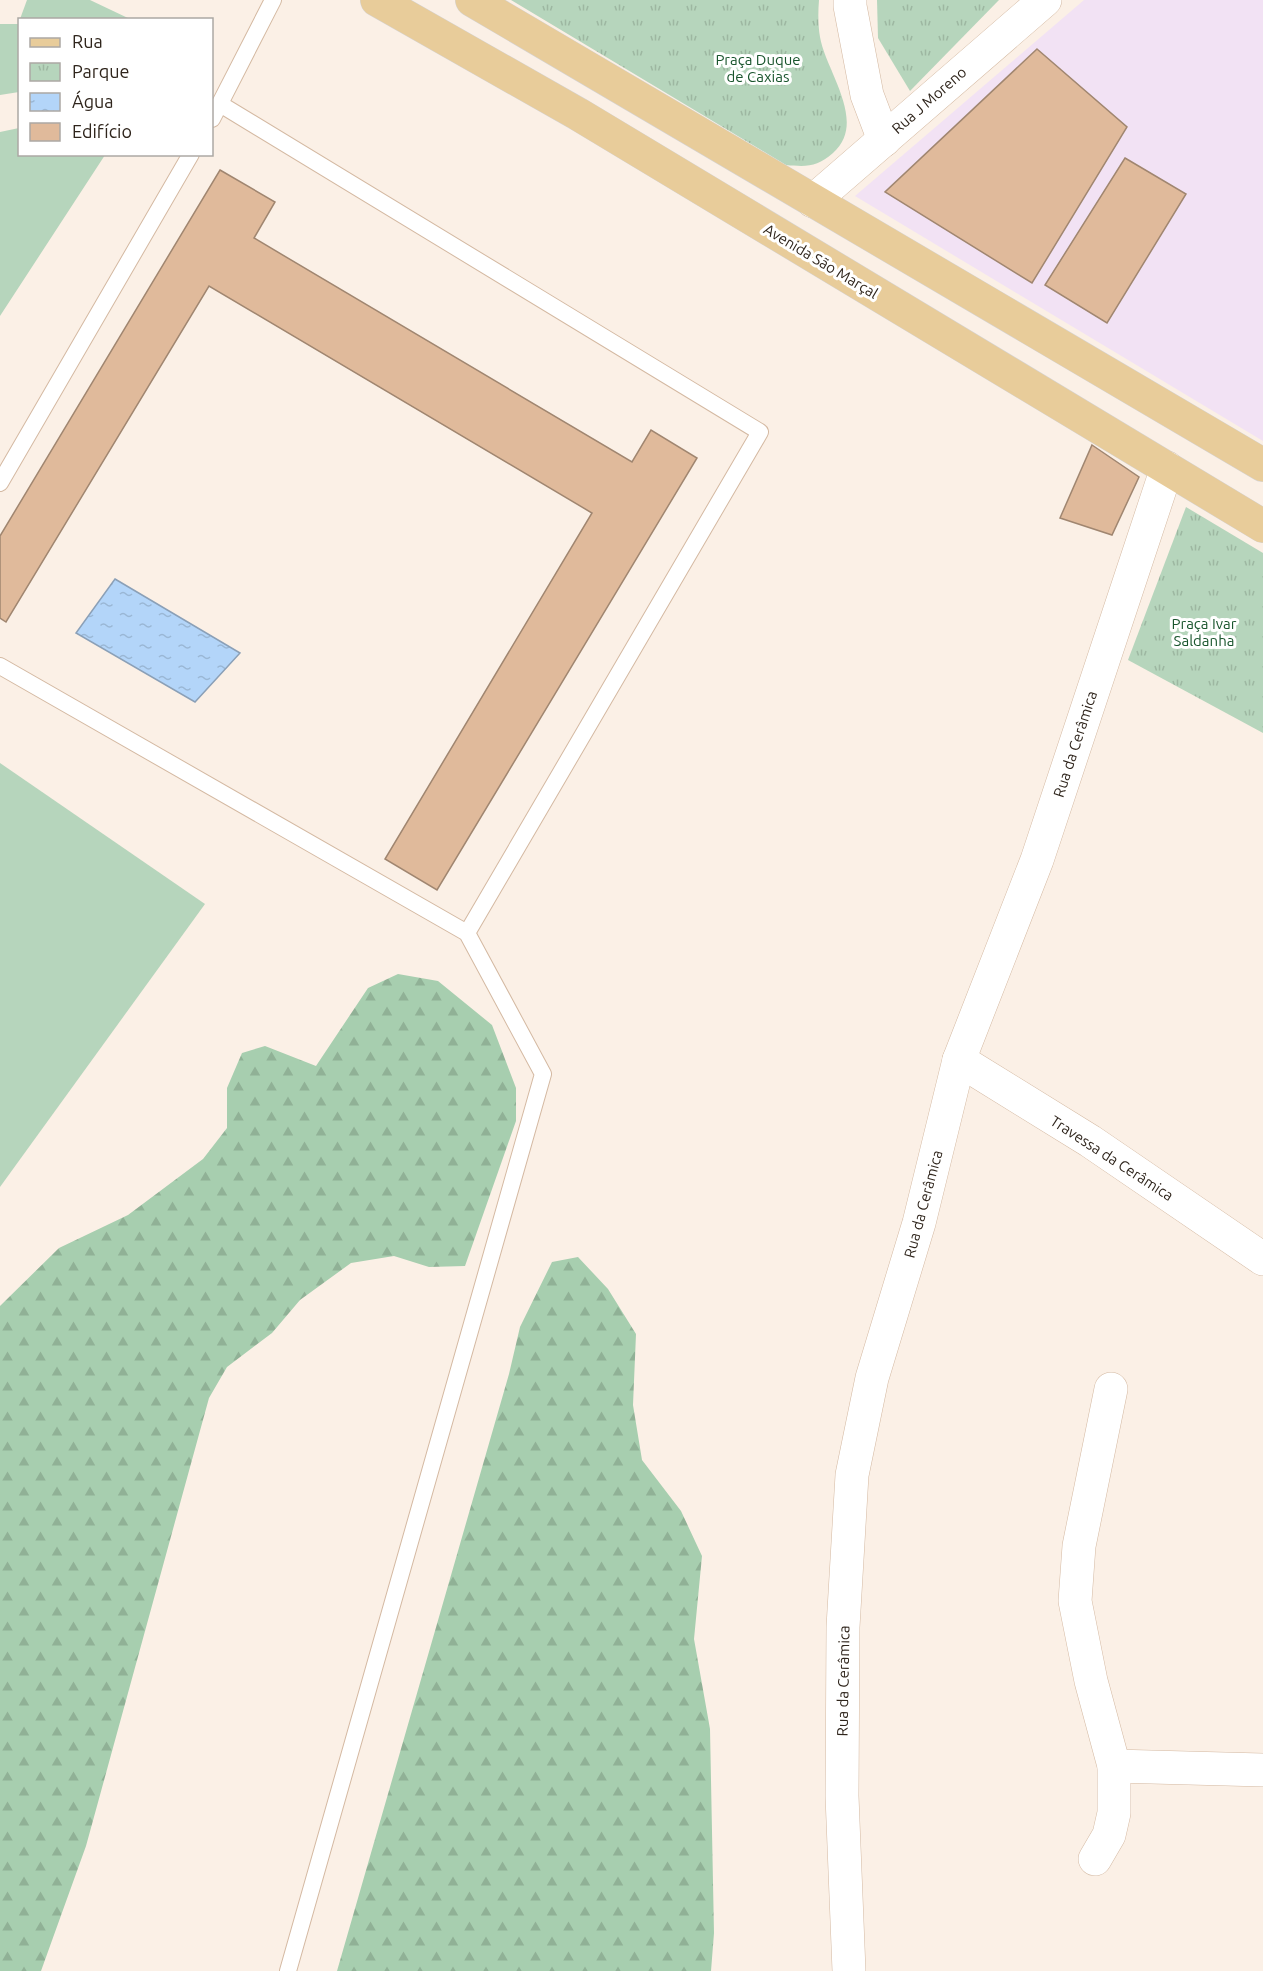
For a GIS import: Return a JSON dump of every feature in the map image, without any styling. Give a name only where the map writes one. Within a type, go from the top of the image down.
[{"type":"main road","name":"Avenida São Marçal","points":[[377,0],[588,120],[1263,526]]},
{"type":"main road","points":[[472,0],[1263,465]]},
{"type":"street","points":[[850,0],[867,95],[884,140]]},
{"type":"street","name":"Rua J Moreno","points":[[813,201],[1045,0]]},
{"type":"street","name":"Rua da Cerâmica","points":[[849,1971],[842,1797],[843,1627],[852,1474],[872,1378],[919,1223],[959,1060],[1036,860],[1167,468]]},
{"type":"street","name":"Travessa da Cerâmica","points":[[959,1060],[1090,1141],[1263,1259]]},
{"type":"street","points":[[1095,1859],[1109,1834],[1114,1813],[1114,1766],[1090,1681],[1075,1601],[1079,1546],[1111,1389]]},
{"type":"street","points":[[1114,1766],[1263,1770]]},
{"type":"lane","points":[[213,117],[273,0]]},
{"type":"lane","points":[[220,104],[760,432],[467,933]]},
{"type":"lane","points":[[0,483],[190,156]]},
{"type":"lane","points":[[0,666],[467,933],[543,1074],[288,1971]]},
{"type":"shaded area","points":[[1084,0],[1263,0],[1263,441],[855,196]]},
{"type":"green space","points":[[27,0],[90,0],[128,18],[20,18]]},
{"type":"green space","name":"Praça Duque de Caxias","points":[[511,0],[819,0],[820,37],[846,112],[847,127],[843,141],[833,153],[817,163],[806,166],[786,165]]},
{"type":"green space","points":[[877,0],[999,0],[910,91],[878,38]]},
{"type":"green space","points":[[0,24],[18,24],[18,92],[0,95]]},
{"type":"green space","points":[[18,128],[18,156],[104,156],[0,316],[0,132]]},
{"type":"green space","name":"Praça Ivar Saldanha","points":[[1186,507],[1263,553],[1263,733],[1128,660]]},
{"type":"green space","points":[[0,763],[205,904],[0,1187]]},
{"type":"green space","points":[[398,974],[438,981],[492,1025],[516,1088],[516,1121],[465,1266],[429,1267],[394,1256],[351,1263],[300,1300],[272,1333],[227,1367],[209,1398],[86,1846],[41,1971],[0,1971],[0,1306],[59,1248],[128,1215],[203,1159],[227,1128],[227,1088],[242,1053],[265,1046],[316,1066],[368,988]]},
{"type":"green space","points":[[578,1257],[608,1289],[636,1334],[633,1405],[642,1460],[681,1511],[702,1556],[694,1639],[710,1729],[714,1933],[711,1971],[337,1971],[509,1374],[520,1327],[552,1262]]},
{"type":"water","points":[[115,579],[240,653],[195,702],[76,633]]},
{"type":"building","points":[[1037,49],[1127,127],[1032,283],[885,192]]},
{"type":"building","points":[[1125,158],[1186,194],[1107,323],[1045,285]]},
{"type":"building","points":[[220,170],[275,202],[254,238],[632,462],[651,430],[697,458],[437,890],[385,859],[592,513],[209,286],[6,622],[0,618],[0,536]]},
{"type":"building","points":[[1092,445],[1139,477],[1112,535],[1060,518]]}]
